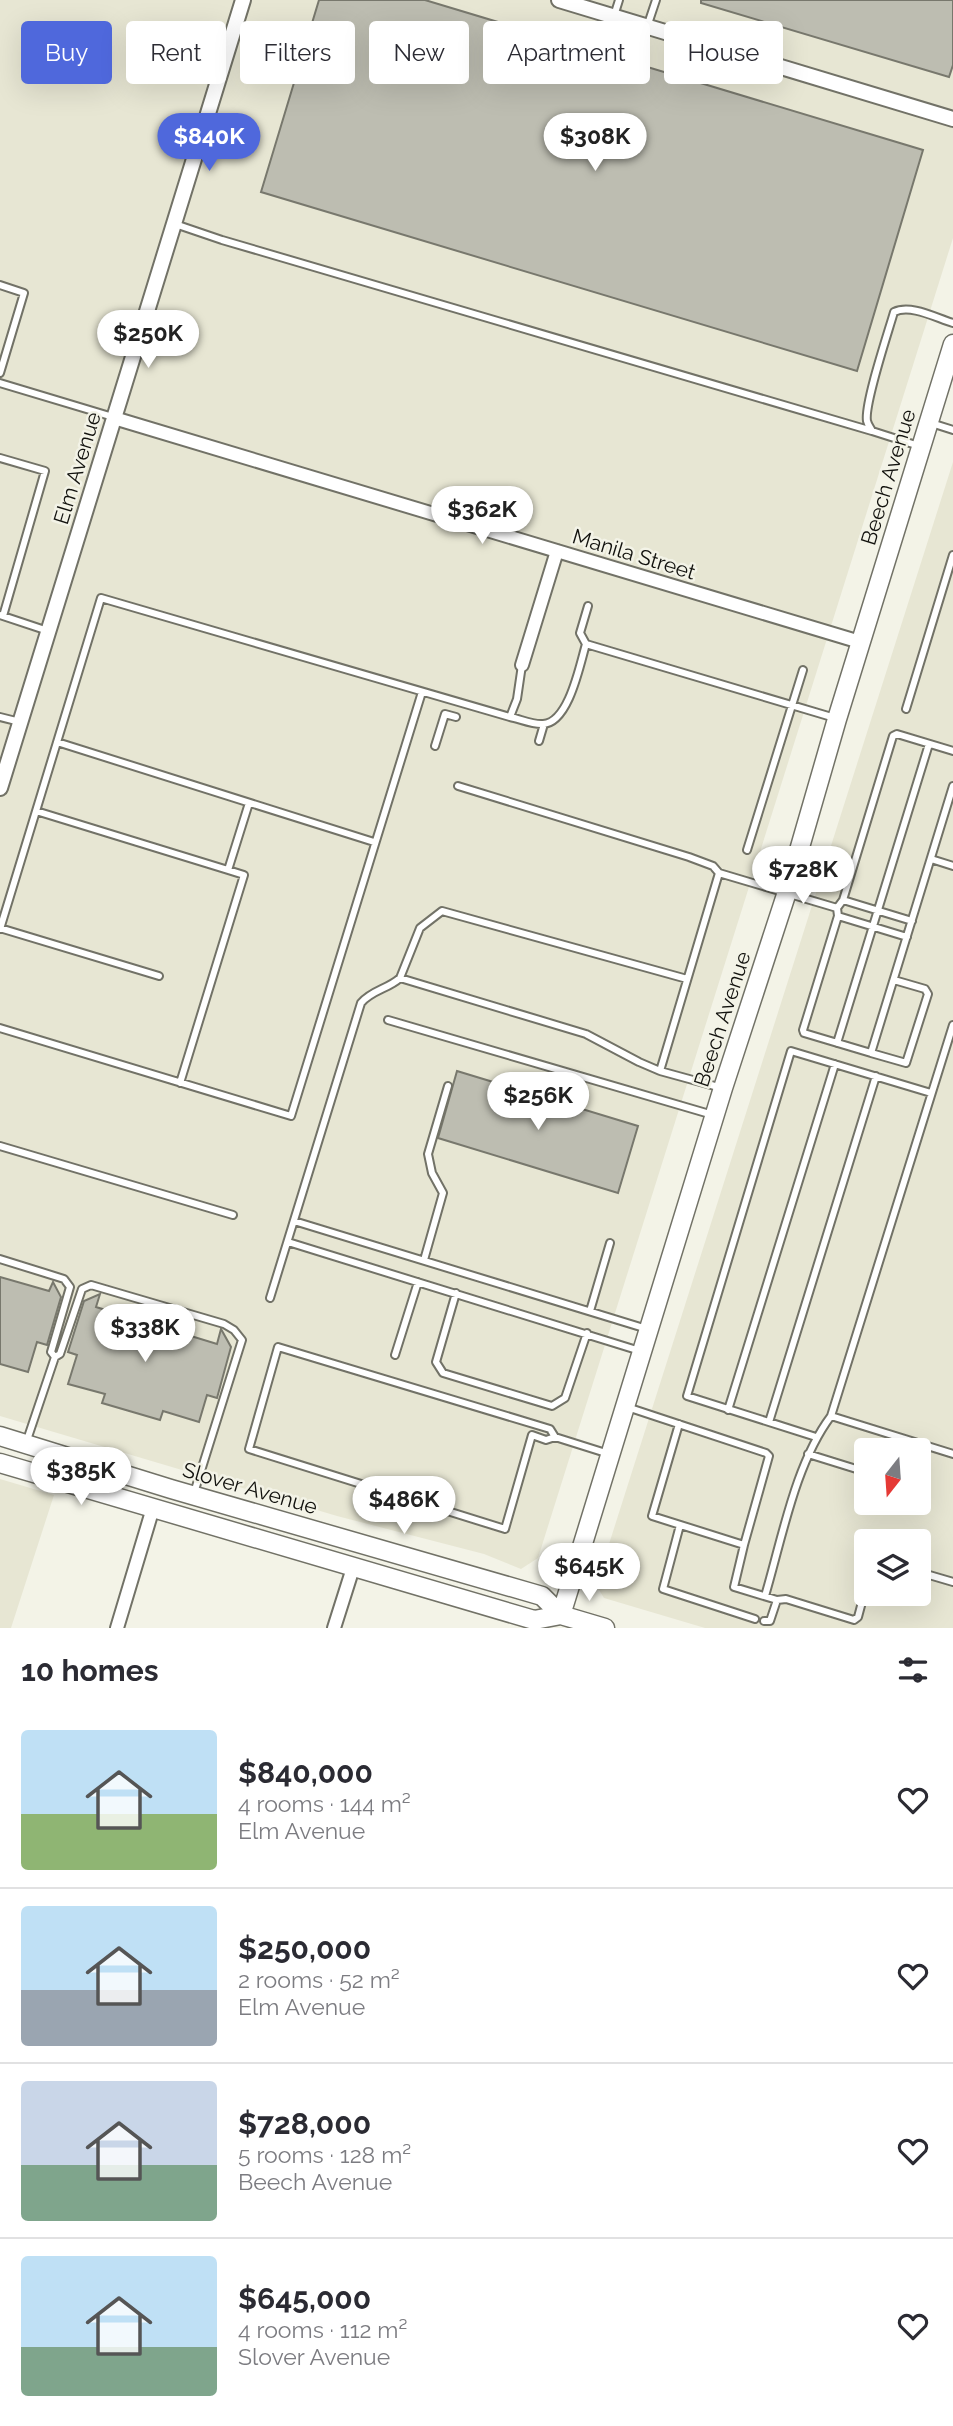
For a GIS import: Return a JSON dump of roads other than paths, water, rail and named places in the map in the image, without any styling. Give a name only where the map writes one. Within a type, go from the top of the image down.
[{"type":"main road","name":"Beech Avenue","points":[[559,1622],[723,1088],[787,892],[860,642],[953,344]]},
{"type":"main road","name":"Slover Avenue","points":[[0,1436],[542,1596],[559,1622]]},
{"type":"main road","name":"Slover Avenue","points":[[0,1463],[534,1620],[605,1628]]},
{"type":"street","name":"Elm Avenue","points":[[0,788],[243,0]]},
{"type":"street","points":[[559,0],[629,21]]},
{"type":"street","points":[[650,28],[953,119]]},
{"type":"street","name":"Manila Street","points":[[114,418],[860,642]]},
{"type":"street","points":[[522,665],[557,551]]},
{"type":"street","points":[[117,1628],[153,1508]]},
{"type":"street","points":[[334,1628],[353,1568]]},
{"type":"lane","points":[[614,16],[619,0]]},
{"type":"lane","points":[[649,21],[656,0]]},
{"type":"lane","points":[[175,223],[222,240],[921,446]]},
{"type":"lane","points":[[0,285],[24,293],[0,373]]},
{"type":"lane","points":[[872,431],[867,424],[867,412],[894,312],[901,309],[911,310],[953,323]]},
{"type":"lane","points":[[0,383],[114,418]]},
{"type":"lane","points":[[929,422],[953,430]]},
{"type":"lane","points":[[0,458],[46,471],[1,616],[48,631]]},
{"type":"lane","points":[[906,709],[953,556]]},
{"type":"lane","points":[[159,976],[0,928],[102,598],[510,718],[544,724],[552,721],[569,702],[586,644],[580,633],[588,606]]},
{"type":"lane","points":[[586,644],[837,719]]},
{"type":"lane","points":[[510,718],[517,699],[522,665]]},
{"type":"lane","points":[[747,850],[803,670]]},
{"type":"lane","points":[[0,1028],[291,1116],[422,692]]},
{"type":"lane","points":[[435,746],[445,714],[456,717]]},
{"type":"lane","points":[[0,717],[20,723]]},
{"type":"lane","points":[[539,741],[544,724]]},
{"type":"lane","points":[[894,980],[928,991],[906,1063],[803,1032],[838,916],[837,908],[843,900],[893,736],[897,734],[953,751]]},
{"type":"lane","points":[[57,742],[374,842]]},
{"type":"lane","points":[[837,1043],[929,744]]},
{"type":"lane","points":[[457,786],[689,857],[713,866],[719,873],[837,908]]},
{"type":"lane","points":[[871,1053],[953,786]]},
{"type":"lane","points":[[228,870],[249,803]]},
{"type":"lane","points":[[36,811],[244,875],[180,1083]]},
{"type":"lane","points":[[931,859],[953,866]]},
{"type":"lane","points":[[660,1071],[719,873]]},
{"type":"lane","points":[[843,900],[912,921]]},
{"type":"lane","points":[[270,1298],[361,1003],[375,991],[392,985],[400,978],[420,928],[442,911],[687,979]]},
{"type":"lane","points":[[838,916],[907,937]]},
{"type":"lane","points":[[400,978],[586,1034],[660,1071],[723,1088]]},
{"type":"lane","points":[[388,1020],[715,1115]]},
{"type":"lane","points":[[765,1597],[803,1464],[816,1437],[831,1416],[953,1025]]},
{"type":"lane","points":[[816,1437],[687,1396],[791,1051],[930,1093]]},
{"type":"lane","points":[[728,1410],[835,1064]]},
{"type":"lane","points":[[769,1422],[876,1076]]},
{"type":"lane","points":[[424,1260],[443,1193],[432,1172],[428,1154],[448,1086]]},
{"type":"lane","points":[[0,1146],[233,1215]]},
{"type":"lane","points":[[294,1221],[649,1329]]},
{"type":"lane","points":[[288,1242],[642,1351]]},
{"type":"lane","points":[[590,1311],[610,1243]]},
{"type":"lane","points":[[0,1259],[64,1279],[70,1287],[51,1352],[55,1357]]},
{"type":"lane","points":[[396,1355],[418,1282]]},
{"type":"lane","points":[[26,1443],[55,1357],[60,1354],[82,1289],[91,1285],[224,1324],[234,1330],[242,1340],[194,1495]]},
{"type":"lane","points":[[456,1293],[436,1362],[443,1373],[552,1406],[565,1398],[587,1333]]},
{"type":"lane","points":[[555,1437],[550,1429],[278,1347],[249,1449],[505,1529],[531,1435],[546,1440],[555,1437],[611,1454]]},
{"type":"lane","points":[[625,1406],[769,1456],[733,1585],[765,1597],[786,1599],[854,1620],[858,1617],[861,1606]]},
{"type":"lane","points":[[831,1416],[953,1454]]},
{"type":"lane","points":[[679,1424],[652,1513],[654,1517],[744,1545]]},
{"type":"lane","points":[[808,1454],[854,1468]]},
{"type":"lane","points":[[680,1525],[663,1589],[755,1619]]},
{"type":"lane","points":[[931,1576],[953,1582]]},
{"type":"lane","points":[[764,1622],[770,1621],[777,1600]]}]
